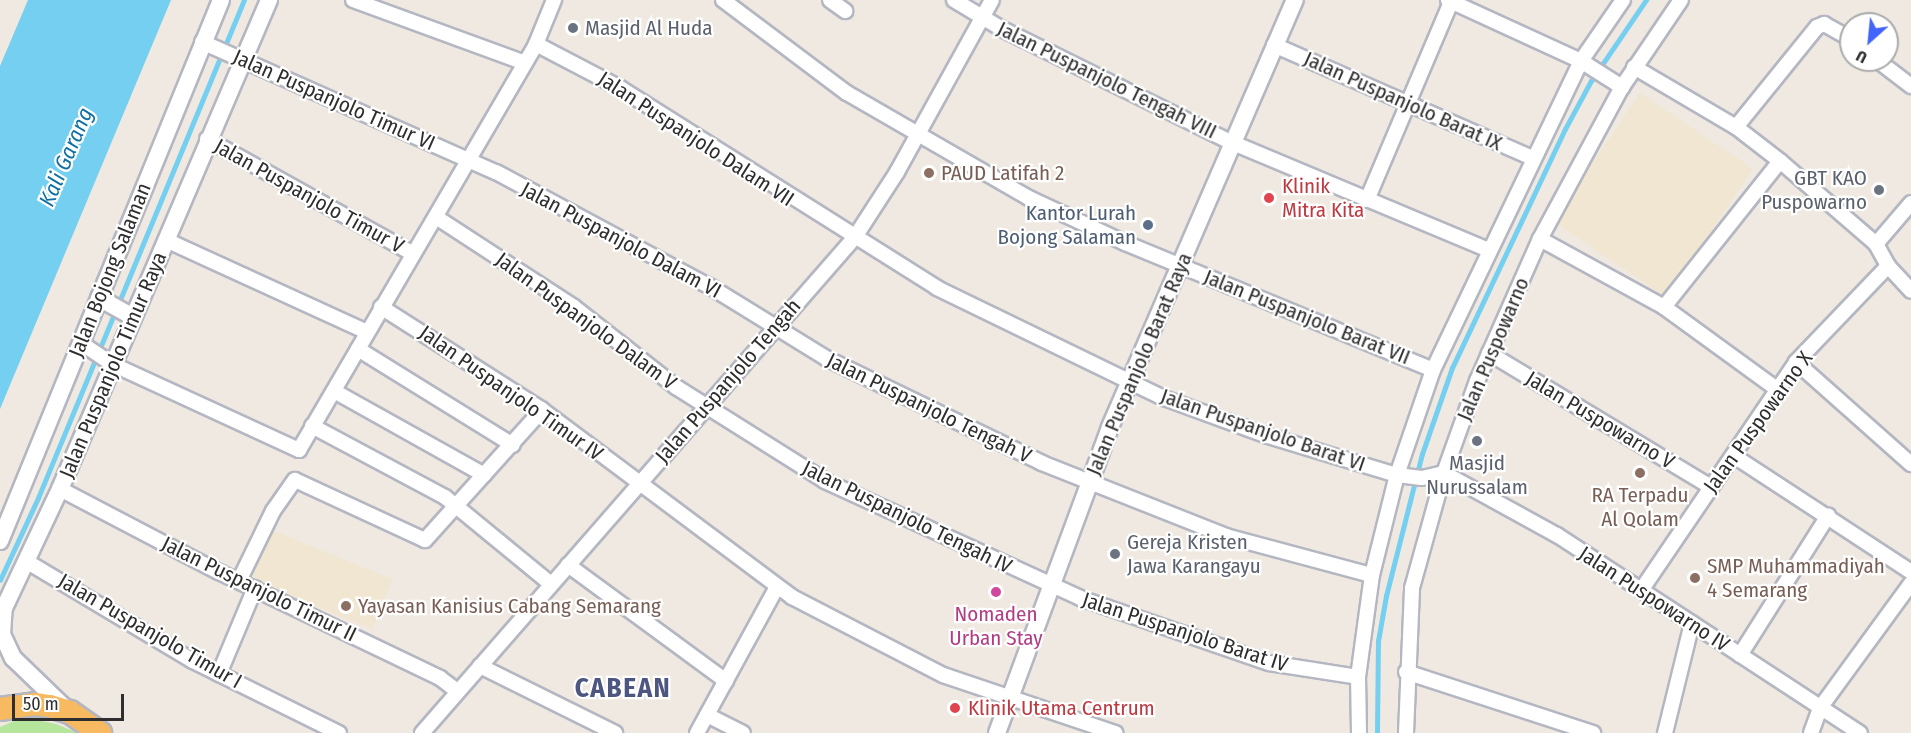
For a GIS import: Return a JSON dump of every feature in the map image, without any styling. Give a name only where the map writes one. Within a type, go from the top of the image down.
[{"type":"highway","points":[[0,709],[35,704],[70,712],[100,733]]},
{"type":"street","name":"Jalan Bojong Salaman","points":[[0,541],[101,300],[221,0]]},
{"type":"street","name":"Jalan Puspanjolo Timur Raya","points":[[70,712],[13,658],[2,634],[4,608],[60,489],[129,315],[166,240],[239,58],[269,0]]},
{"type":"street","points":[[352,0],[525,63]]},
{"type":"street","points":[[82,344],[111,362],[298,450],[412,253],[436,217],[466,158],[536,44],[554,0]]},
{"type":"street","name":"Jalan Puspanjolo Barat VII","points":[[723,0],[819,73],[917,135],[1029,198],[1181,265],[1433,370]]},
{"type":"street","points":[[830,0],[845,11]]},
{"type":"street","name":"Jalan Puspanjolo Tengah VIII","points":[[954,0],[981,16],[1233,143],[1489,250]]},
{"type":"street","name":"Jalan Puspanjolo Tengah","points":[[422,733],[456,690],[480,666],[774,326],[855,237],[917,135],[981,16],[992,0]]},
{"type":"street","name":"Jalan Puspowarno","points":[[1359,733],[1358,677],[1372,574],[1433,370],[1533,158],[1584,63],[1623,0]]},
{"type":"street","name":"Jalan Puspowarno","points":[[1406,733],[1406,672],[1413,588],[1444,473],[1490,353],[1540,239],[1619,86],[1681,0]]},
{"type":"street","name":"Jalan Puspanjolo Barat Raya","points":[[998,733],[1088,482],[1292,1]]},
{"type":"street","points":[[1367,200],[1450,1],[1584,63],[1619,86]]},
{"type":"street","points":[[1736,127],[1817,27],[1824,24],[1839,32]]},
{"type":"street","name":"Jalan Puspanjolo Timur VI","points":[[204,42],[466,158]]},
{"type":"street","name":"Jalan Puspanjolo Dalam VII","points":[[536,44],[620,88],[945,292],[1129,381]]},
{"type":"street","name":"Jalan Puspanjolo Barat IX","points":[[1274,45],[1533,158]]},
{"type":"street","points":[[1634,66],[1736,127],[1780,161],[1876,244],[1888,266],[1911,291]]},
{"type":"street","points":[[1893,72],[1911,86]]},
{"type":"street","name":"Jalan Puspanjolo Timur V","points":[[207,140],[412,253]]},
{"type":"street","name":"Jalan Puspanjolo Dalam VI","points":[[466,158],[709,286],[774,326]]},
{"type":"street","points":[[1664,307],[1780,161]]},
{"type":"street","points":[[1876,244],[1911,203]]},
{"type":"street","name":"Jalan Puspanjolo Dalam V","points":[[436,217],[574,307],[646,366],[706,406]]},
{"type":"street","points":[[1540,239],[1664,307],[1777,389]]},
{"type":"street","points":[[166,240],[367,333]]},
{"type":"street","name":"Jalan Puspowarno X","points":[[1642,589],[1796,362],[1888,266]]},
{"type":"street","points":[[101,300],[129,315]]},
{"type":"street","name":"Jalan Puspanjolo Timur IV","points":[[381,307],[542,410],[777,586],[882,646],[1009,699],[1115,733]]},
{"type":"street","name":"Jalan Puspanjolo Tengah V","points":[[774,326],[862,377],[1088,482],[1226,536],[1372,574]]},
{"type":"street","points":[[358,349],[513,445]]},
{"type":"street","name":"Jalan Puspowarno V","points":[[1490,353],[1711,487]]},
{"type":"street","points":[[1796,362],[1911,464]]},
{"type":"street","name":"Jalan Puspanjolo Barat VI","points":[[1129,381],[1194,410],[1264,435],[1401,475],[1422,478],[1444,473]]},
{"type":"street","points":[[334,391],[484,475]]},
{"type":"street","name":"Jalan Puspanjolo Tengah IV","points":[[706,406],[825,482],[1049,586]]},
{"type":"street","points":[[239,581],[273,511],[295,480],[423,540],[427,539],[542,410]]},
{"type":"street","points":[[312,426],[456,504],[551,584]]},
{"type":"street","points":[[1734,456],[1911,572]]},
{"type":"street","name":"Jalan Puspowarno IV","points":[[1444,473],[1557,535],[1860,733]]},
{"type":"street","name":"Jalan Puspanjolo Timur II","points":[[60,489],[239,581],[440,678],[456,690]]},
{"type":"street","points":[[1740,655],[1828,516]]},
{"type":"street","name":"Jalan Puspanjolo Timur I","points":[[26,561],[219,674],[339,733]]},
{"type":"street","points":[[568,565],[726,681]]},
{"type":"street","points":[[1811,733],[1820,708],[1911,583]]},
{"type":"street","points":[[697,733],[777,586]]},
{"type":"street","name":"Jalan Puspanjolo Barat IV","points":[[1049,586],[1269,663],[1358,677]]},
{"type":"street","points":[[219,674],[255,588]]},
{"type":"street","points":[[1665,733],[1692,623]]},
{"type":"street","points":[[480,666],[615,733]]},
{"type":"street","points":[[1406,672],[1593,733]]},
{"type":"street","points":[[707,715],[743,733]]},
{"type":"shaded area","points":[[1640,93],[1753,169],[1666,298],[1553,222]]},
{"type":"shaded area","name":"Yayasan Kanisius Cabang Semarang","points":[[271,530],[392,579],[372,629],[251,580]]},
{"type":"green space","points":[[33,719],[56,724],[78,733],[0,733],[0,727],[14,721]]},
{"type":"water","name":"Kali Garang","points":[[28,0],[171,0],[0,409],[0,66]]},
{"type":"waterway","points":[[0,580],[38,498],[244,0]]},
{"type":"waterway","points":[[1377,733],[1378,641],[1386,596],[1422,454],[1452,368],[1565,129],[1591,81],[1646,0]]},
{"type":"place","name":"Masjid Al Huda","points":[[573,28]]},
{"type":"place","name":"PAUD Latifah 2","points":[[929,173]]},
{"type":"place","name":"GBT KAO Puspowarno","points":[[1879,190]]},
{"type":"place","name":"Klinik Mitra Kita","points":[[1269,198]]},
{"type":"place","name":"Kantor Lurah Bojong Salaman","points":[[1148,225]]},
{"type":"place","name":"Masjid Nurussalam","points":[[1477,441]]},
{"type":"place","name":"RA Terpadu Al Qolam","points":[[1640,473]]},
{"type":"place","name":"Gereja Kristen Jawa Karangayu","points":[[1115,554]]},
{"type":"place","name":"SMP Muhammadiyah 4 Semarang","points":[[1695,578]]},
{"type":"place","name":"Nomaden Urban Stay","points":[[996,592]]},
{"type":"place","name":"Yayasan Kanisius Cabang Semarang","points":[[346,606]]},
{"type":"place","name":"Klinik Utama Centrum","points":[[955,708]]},
{"type":"district","name":"CABEAN","points":[[623,689]]}]
